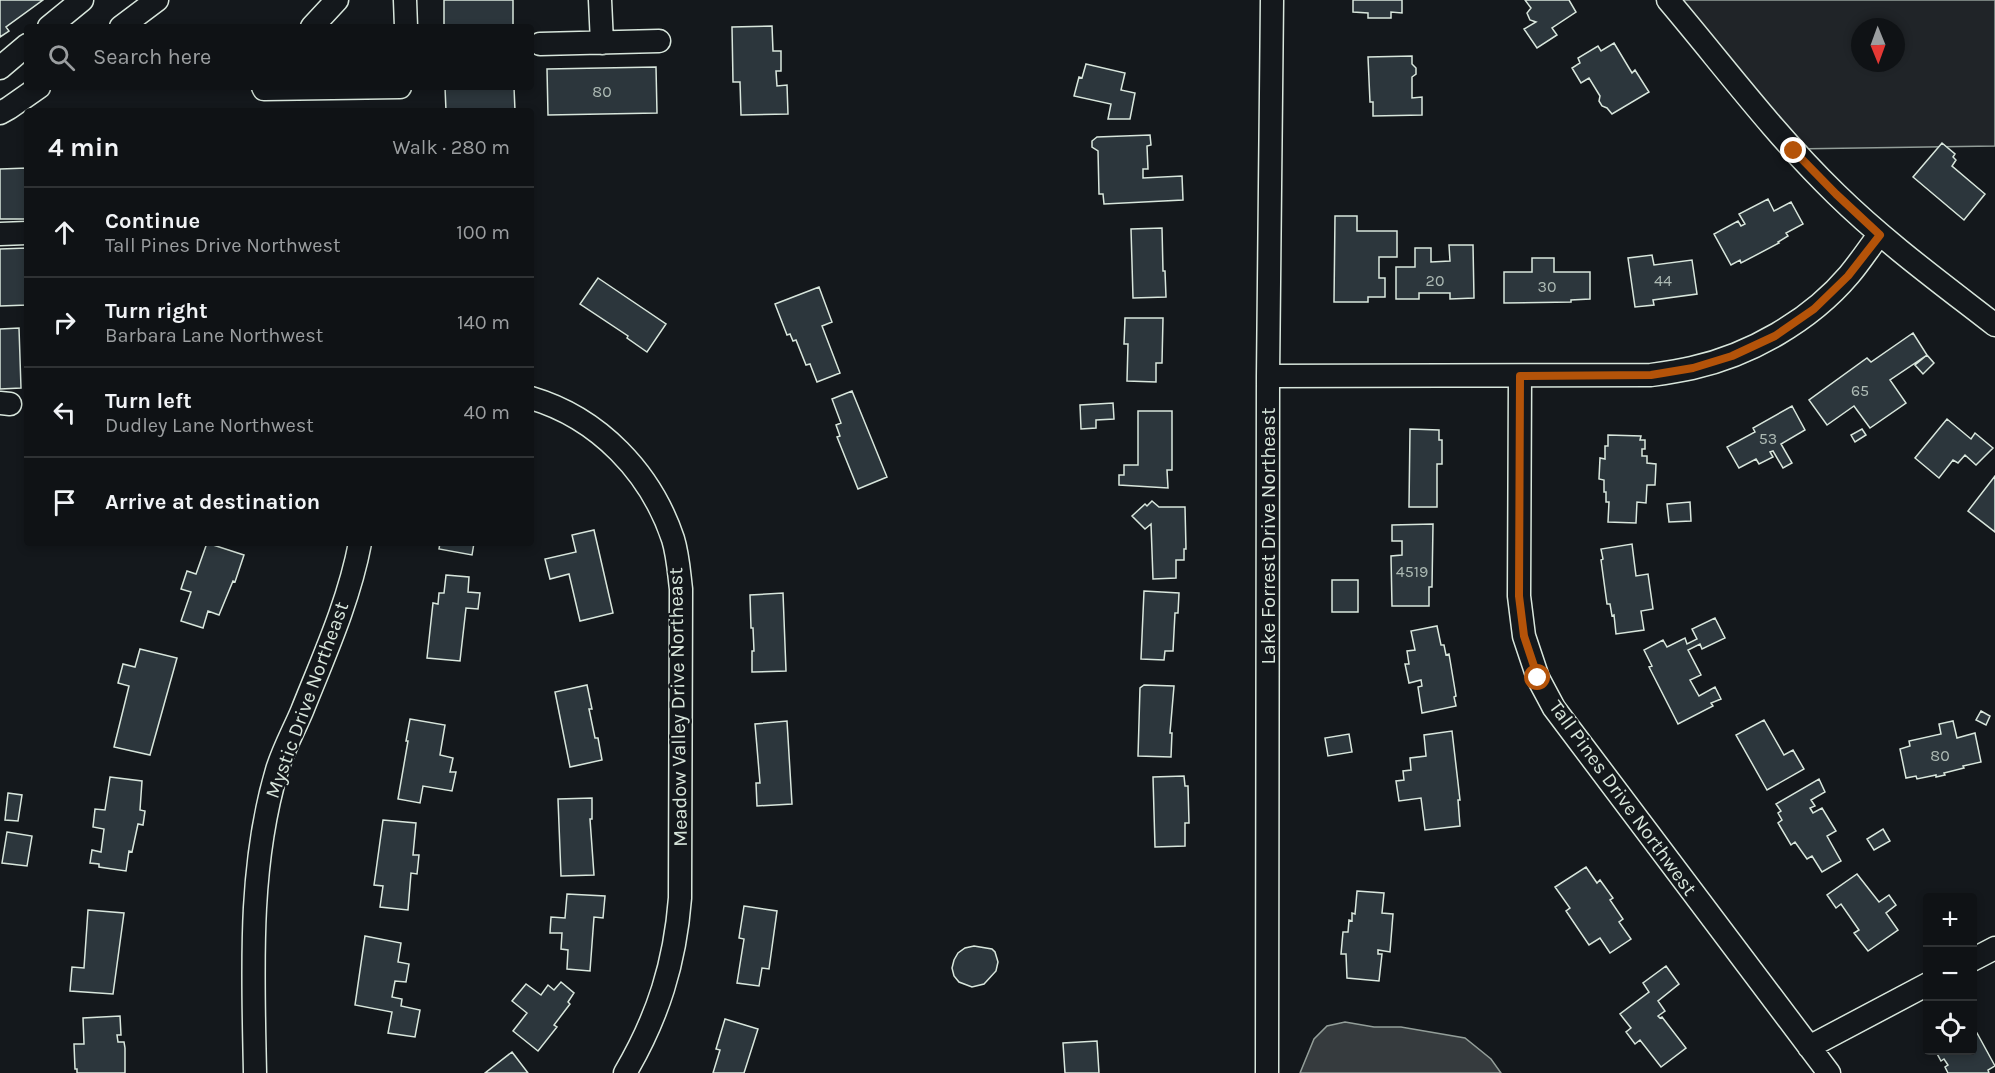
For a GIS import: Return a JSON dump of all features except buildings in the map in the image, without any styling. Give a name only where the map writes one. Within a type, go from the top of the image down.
[{"type":"street","points":[[53,24],[82,0]]},
{"type":"street","points":[[125,24],[158,0]]},
{"type":"street","points":[[315,24],[337,0]]},
{"type":"street","points":[[405,0],[406,24]]},
{"type":"street","points":[[600,0],[602,43]]},
{"type":"street","name":"Lake Forrest Drive Northeast","points":[[1267,1073],[1268,376],[1272,0]]},
{"type":"street","points":[[1668,0],[1794,151],[1836,194],[1880,235],[1995,325]]},
{"type":"street","points":[[540,44],[658,41]]},
{"type":"street","points":[[0,68],[24,48]]},
{"type":"street","points":[[0,113],[35,90]]},
{"type":"street","points":[[0,234],[24,233]]},
{"type":"street","points":[[1268,376],[1651,375],[1693,368],[1732,356],[1775,336],[1814,309],[1848,276],[1880,235]]},
{"type":"street","name":"Tall Pines Drive Northwest","points":[[1520,376],[1519,596],[1524,636],[1538,678],[1554,708],[1828,1073]]},
{"type":"street","name":"Meadow Valley Drive Northeast","points":[[534,399],[577,418],[607,439],[633,465],[654,495],[673,539],[678,564],[681,613],[678,928],[663,992],[640,1047],[625,1073]]},
{"type":"street","name":"Mystic Drive Northeast","points":[[255,1073],[252,951],[260,854],[267,808],[278,767],[334,633],[359,546]]},
{"type":"street","points":[[1977,957],[1995,948]]},
{"type":"street","points":[[1809,1047],[1923,987]]},
{"type":"shaded area","points":[[1678,0],[1995,0],[1995,146],[1791,149]]},
{"type":"shaded area","points":[[1345,1022],[1374,1027],[1401,1027],[1465,1038],[1491,1059],[1501,1073],[1300,1073],[1314,1039],[1327,1026]]},
{"type":"route","points":[[1538,678],[1524,636],[1519,596],[1520,376],[1651,375],[1693,368],[1732,356],[1775,336],[1814,309],[1848,276],[1880,235],[1794,151]]}]
